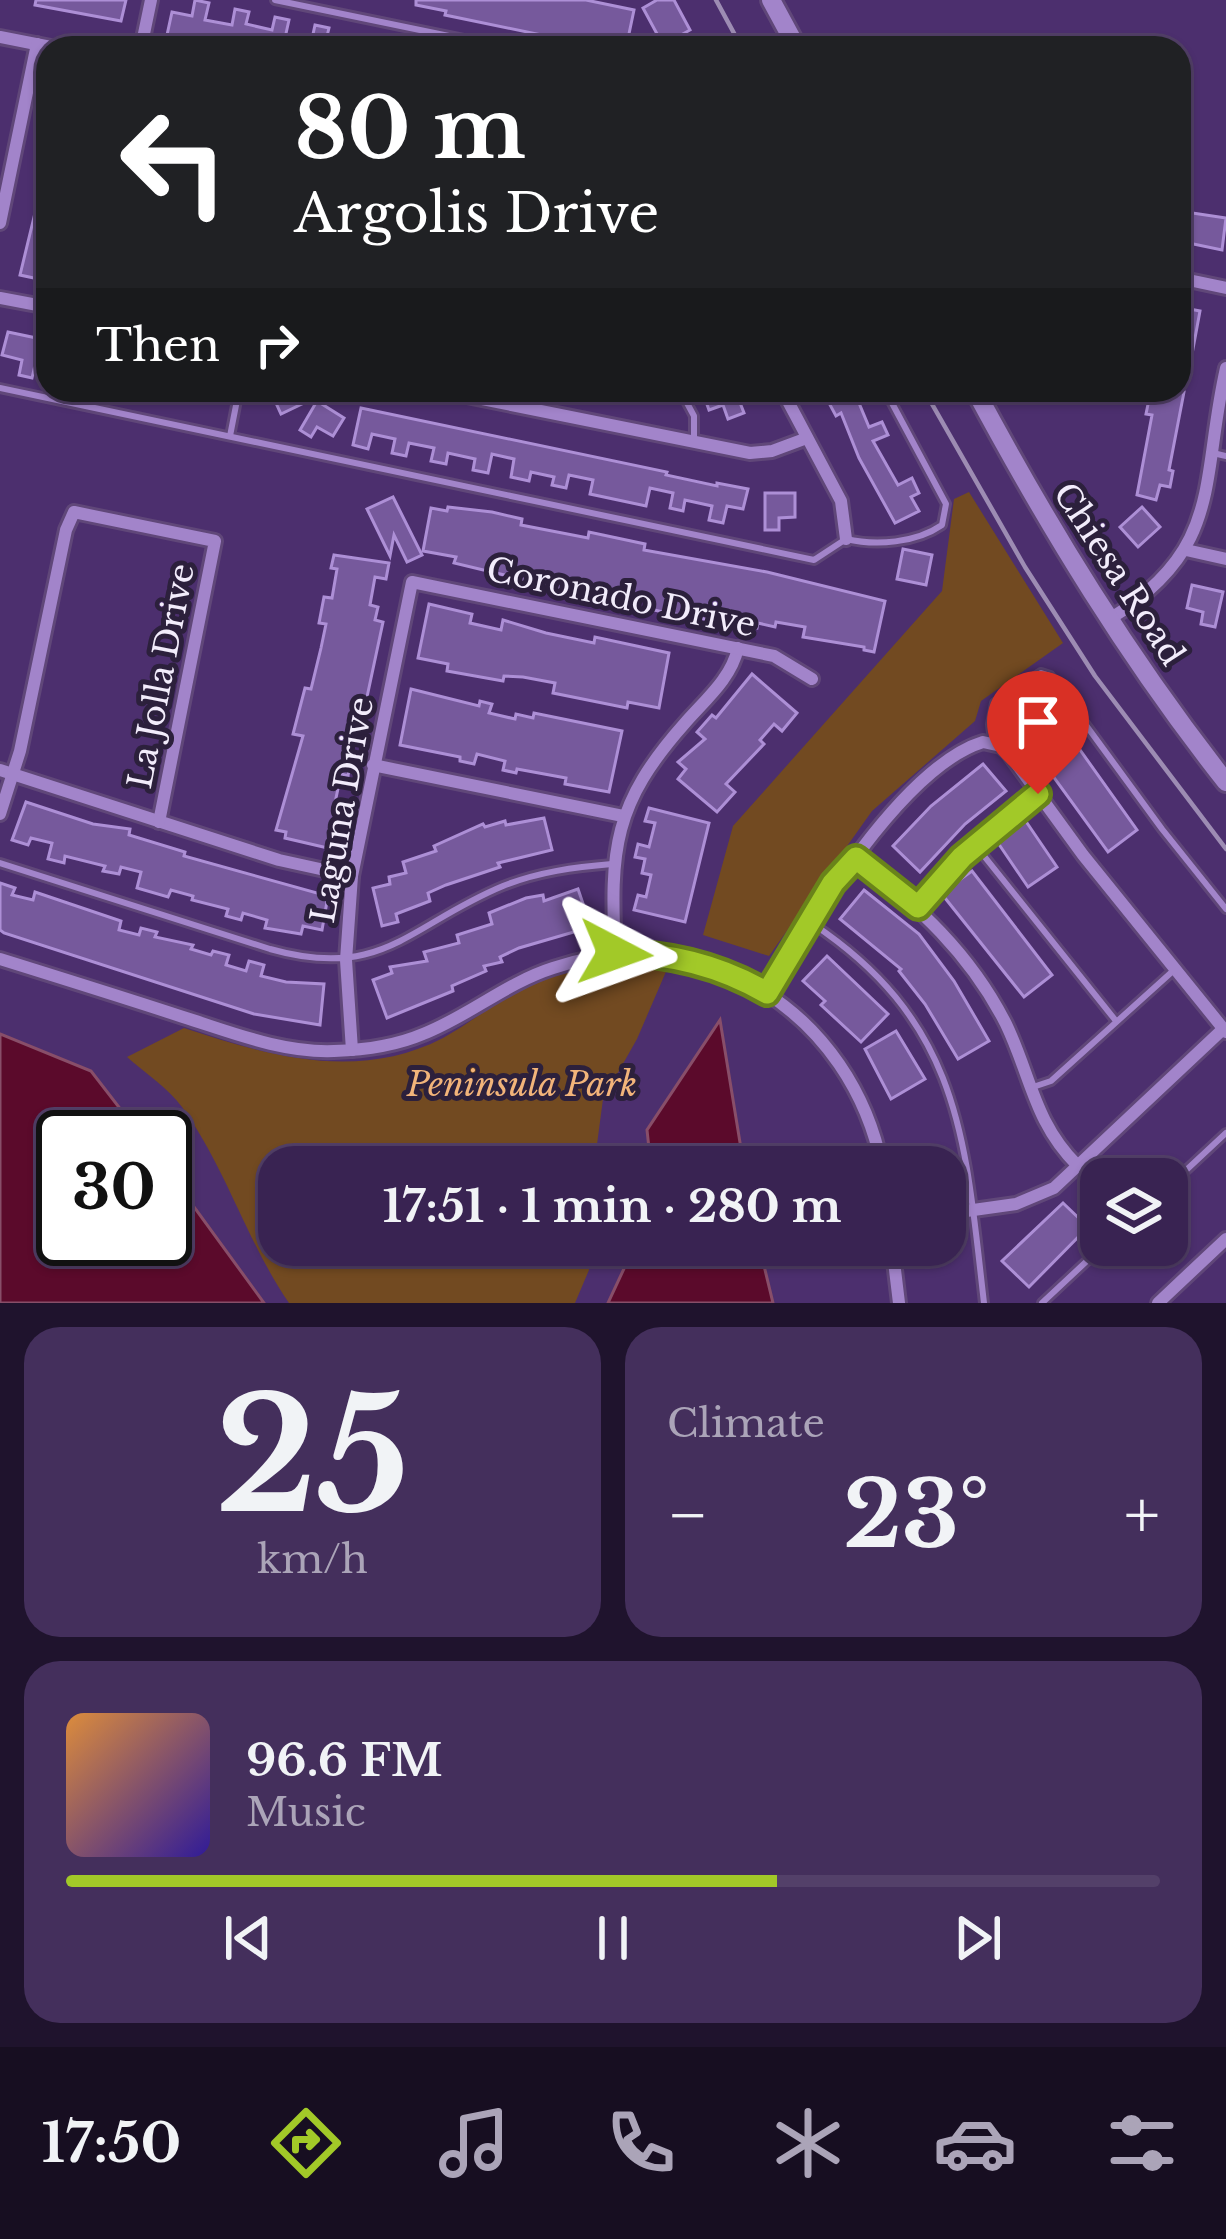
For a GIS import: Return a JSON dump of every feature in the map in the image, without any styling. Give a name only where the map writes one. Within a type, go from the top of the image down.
[{"type":"main road","points":[[775,1],[791,36]]},
{"type":"main road","name":"Chiesa Road","points":[[981,402],[1108,620],[1226,782]]},
{"type":"street","points":[[144,36],[151,0]]},
{"type":"street","points":[[0,37],[36,44]]},
{"type":"street","points":[[0,223],[36,49]]},
{"type":"street","points":[[1191,280],[1226,287]]},
{"type":"street","points":[[0,298],[36,305]]},
{"type":"street","points":[[1108,620],[1153,590],[1186,550],[1220,455],[1226,372]]},
{"type":"street","points":[[496,402],[750,453],[772,451],[807,438]]},
{"type":"street","points":[[526,408],[527,402]]},
{"type":"street","points":[[788,402],[842,501],[846,539]]},
{"type":"street","name":"La Jolla Drive","points":[[6,772],[74,512],[215,541],[159,822]]},
{"type":"street","points":[[1186,550],[1226,559]]},
{"type":"street","name":"Coronado Drive","points":[[412,582],[783,659],[812,680]]},
{"type":"street","name":"Laguna Drive","points":[[352,1050],[346,960],[352,876],[412,582]]},
{"type":"street","points":[[615,953],[612,864],[623,816],[649,766],[728,674],[738,648]]},
{"type":"street","points":[[767,993],[833,883],[907,796],[974,744],[993,743],[1008,752],[1225,1031],[1054,1188],[1035,1198],[966,1212]]},
{"type":"street","points":[[374,765],[623,816]]},
{"type":"street","points":[[0,814],[6,772],[279,860],[352,876]]},
{"type":"street","points":[[856,858],[918,907],[958,948],[1007,1027],[1054,1143],[1077,1165]]},
{"type":"street","points":[[0,958],[266,1042],[313,1051],[352,1050],[424,1034],[530,976],[570,962],[615,953],[658,954],[697,962],[767,993],[816,1034],[844,1067],[866,1109],[877,1146]]},
{"type":"street","points":[[1158,1303],[1226,1240]]},
{"type":"street","points":[[895,1266],[899,1303]]},
{"type":"lane","points":[[275,0],[449,36]]},
{"type":"lane","points":[[0,388],[36,396]]},
{"type":"lane","points":[[67,402],[814,560],[846,539],[866,543],[926,536],[942,526],[946,504],[891,402]]},
{"type":"lane","points":[[230,436],[237,402]]},
{"type":"lane","points":[[686,402],[694,416],[694,443]]},
{"type":"lane","points":[[993,743],[995,703],[1041,673],[1050,676],[1226,909]]},
{"type":"lane","points":[[918,907],[935,884],[1038,794]]},
{"type":"lane","points":[[976,846],[1116,1021]]},
{"type":"lane","points":[[0,863],[297,957],[346,960],[398,946],[455,908],[507,884],[574,867],[612,864]]},
{"type":"lane","points":[[810,922],[873,972],[923,1038],[954,1102],[984,1303]]},
{"type":"lane","points":[[1030,1089],[1051,1081],[1174,970]]},
{"type":"lane","points":[[1188,1168],[1226,1133]]},
{"type":"lane","points":[[1042,1303],[1082,1266]]},
{"type":"green space","points":[[969,492],[1063,643],[981,701],[975,721],[872,811],[769,956],[703,935],[733,826],[942,591],[954,499]]},
{"type":"green space","name":"Peninsula Park","points":[[614,965],[668,967],[637,1039],[603,1099],[597,1146],[258,1146],[258,1249],[192,1121],[192,1110],[184,1110],[127,1057],[184,1028],[281,1055],[346,1062],[379,1059],[443,1038],[511,995],[551,977]]},
{"type":"green space","name":"Peninsula Park","points":[[267,1266],[588,1266],[589,1270],[575,1303],[289,1303]]},
{"type":"shaded area","points":[[720,1020],[741,1146],[649,1146],[647,1130]]},
{"type":"shaded area","points":[[0,1034],[91,1071],[121,1110],[36,1110],[36,1266],[192,1266],[192,1204],[264,1303],[0,1303]]},
{"type":"shaded area","points":[[625,1266],[764,1266],[773,1303],[608,1303]]},
{"type":"building","points":[[36,0],[126,0],[121,21],[35,5]]},
{"type":"building","points":[[195,0],[209,3],[205,20],[232,25],[235,9],[249,12],[246,24],[272,30],[275,17],[289,20],[285,36],[167,35],[172,12],[192,16]]},
{"type":"building","points":[[416,0],[586,0],[634,10],[629,36],[546,36],[416,5]]},
{"type":"building","points":[[657,0],[674,0],[690,30],[679,36],[658,36],[643,8]]},
{"type":"building","points":[[315,25],[329,28],[327,36],[313,36]]},
{"type":"building","points":[[36,209],[36,278],[20,275]]},
{"type":"building","points":[[1191,213],[1226,218],[1222,250],[1191,244]]},
{"type":"building","points":[[1191,309],[1200,311],[1191,360]]},
{"type":"building","points":[[8,332],[36,338],[32,378],[19,375],[22,360],[2,355]]},
{"type":"building","points":[[276,402],[306,402],[281,414]]},
{"type":"building","points":[[316,402],[344,418],[333,436],[317,427],[311,437],[300,430]]},
{"type":"building","points":[[706,402],[740,402],[744,413],[728,419],[723,405],[709,410]]},
{"type":"building","points":[[828,402],[861,402],[869,427],[882,422],[888,435],[873,441],[898,485],[912,478],[919,493],[911,497],[919,511],[895,523],[859,458],[841,413],[836,416]]},
{"type":"building","points":[[1148,402],[1182,402],[1170,487],[1160,485],[1156,500],[1137,495],[1152,415],[1146,414]]},
{"type":"building","points":[[361,408],[748,489],[743,509],[727,506],[723,523],[709,520],[712,506],[685,500],[683,511],[670,508],[673,493],[650,488],[646,506],[590,494],[593,480],[569,475],[566,488],[552,485],[554,477],[531,472],[529,481],[511,477],[514,459],[492,454],[488,473],[473,470],[475,459],[448,453],[446,464],[431,461],[434,448],[409,443],[406,456],[392,453],[395,439],[372,434],[368,449],[353,445]]},
{"type":"building","points":[[765,493],[795,493],[795,517],[779,518],[779,530],[765,530]]},
{"type":"building","points":[[393,497],[422,555],[407,562],[394,535],[390,556],[367,509]]},
{"type":"building","points":[[448,507],[492,512],[522,519],[521,525],[588,538],[589,532],[645,544],[644,550],[767,572],[885,601],[874,652],[803,637],[805,627],[776,622],[775,627],[758,623],[757,628],[663,612],[650,609],[652,598],[623,592],[621,603],[454,563],[456,557],[423,551],[431,508],[447,511]]},
{"type":"building","points":[[1142,507],[1160,527],[1138,547],[1120,527]]},
{"type":"building","points":[[903,549],[932,555],[926,585],[897,579]]},
{"type":"building","points":[[334,555],[389,563],[386,579],[375,577],[370,605],[378,607],[375,620],[383,622],[367,697],[363,696],[355,725],[348,776],[341,774],[335,803],[346,806],[336,850],[285,838],[286,832],[276,830],[303,736],[293,734],[321,648],[326,624],[319,623],[324,597],[332,598],[337,569],[331,568]]},
{"type":"building","points":[[1192,585],[1223,592],[1215,627],[1201,624],[1203,612],[1187,608]]},
{"type":"building","points":[[429,604],[472,614],[470,623],[501,630],[503,620],[594,643],[595,637],[669,653],[659,708],[628,702],[627,708],[553,693],[555,683],[504,676],[503,681],[447,671],[448,664],[418,658]]},
{"type":"building","points":[[752,674],[797,713],[782,731],[774,724],[760,740],[764,744],[726,784],[735,792],[717,812],[678,779],[686,769],[678,762],[705,739],[697,732],[712,715],[716,718]]},
{"type":"building","points":[[1036,688],[1137,830],[1108,852],[1005,710]]},
{"type":"building","points":[[411,689],[479,706],[480,701],[492,704],[489,713],[515,719],[516,714],[533,718],[534,713],[622,731],[609,792],[565,784],[566,778],[503,770],[505,761],[477,754],[474,764],[400,745]]},
{"type":"building","points":[[983,764],[1006,791],[965,824],[920,872],[893,846],[931,806]]},
{"type":"building","points":[[26,802],[93,824],[130,829],[129,835],[185,852],[184,856],[328,896],[322,930],[303,926],[301,934],[265,928],[267,920],[243,913],[241,920],[226,916],[228,909],[192,900],[193,896],[171,890],[168,897],[137,888],[141,872],[121,867],[119,874],[103,871],[105,866],[65,856],[64,863],[48,859],[52,843],[31,838],[28,845],[12,840]]},
{"type":"building","points":[[649,808],[709,823],[685,922],[634,910],[638,895],[646,897],[651,875],[642,873],[645,859],[635,857],[638,844],[649,847],[655,823],[645,821]]},
{"type":"building","points":[[544,818],[552,850],[498,863],[500,867],[428,893],[430,901],[396,914],[398,922],[382,926],[373,888],[406,873],[403,862],[436,851],[434,846],[483,824]]},
{"type":"building","points":[[1025,820],[1057,867],[1028,887],[996,840]]},
{"type":"building","points":[[972,871],[1052,975],[1024,997],[941,893]]},
{"type":"building","points":[[0,883],[15,888],[12,895],[33,900],[35,892],[121,921],[119,930],[139,935],[141,928],[157,932],[155,937],[193,945],[191,949],[229,955],[226,965],[246,971],[249,961],[264,965],[261,976],[324,984],[320,1025],[254,1014],[4,933],[0,930]]},
{"type":"building","points":[[578,889],[591,927],[519,948],[500,957],[502,962],[484,966],[486,971],[452,986],[453,991],[387,1018],[373,980],[392,973],[390,967],[427,961],[424,952],[459,943],[457,935],[492,924],[489,913],[526,898],[543,895],[544,901]]},
{"type":"building","points":[[864,890],[919,934],[989,1041],[958,1059],[901,969],[840,919]]},
{"type":"building","points":[[827,956],[888,1014],[861,1042],[803,981]]},
{"type":"building","points":[[896,1031],[925,1079],[891,1099],[865,1049]]},
{"type":"building","points":[[1063,1203],[1080,1219],[1080,1235],[1029,1287],[1002,1261]]},
{"type":"railway","points":[[716,0],[736,36]]},
{"type":"railway","points":[[931,402],[1025,567],[1095,676],[1226,849]]},
{"type":"route","points":[[615,953],[658,954],[697,962],[767,993],[833,883],[856,858],[918,907],[962,857],[1038,794]]}]
